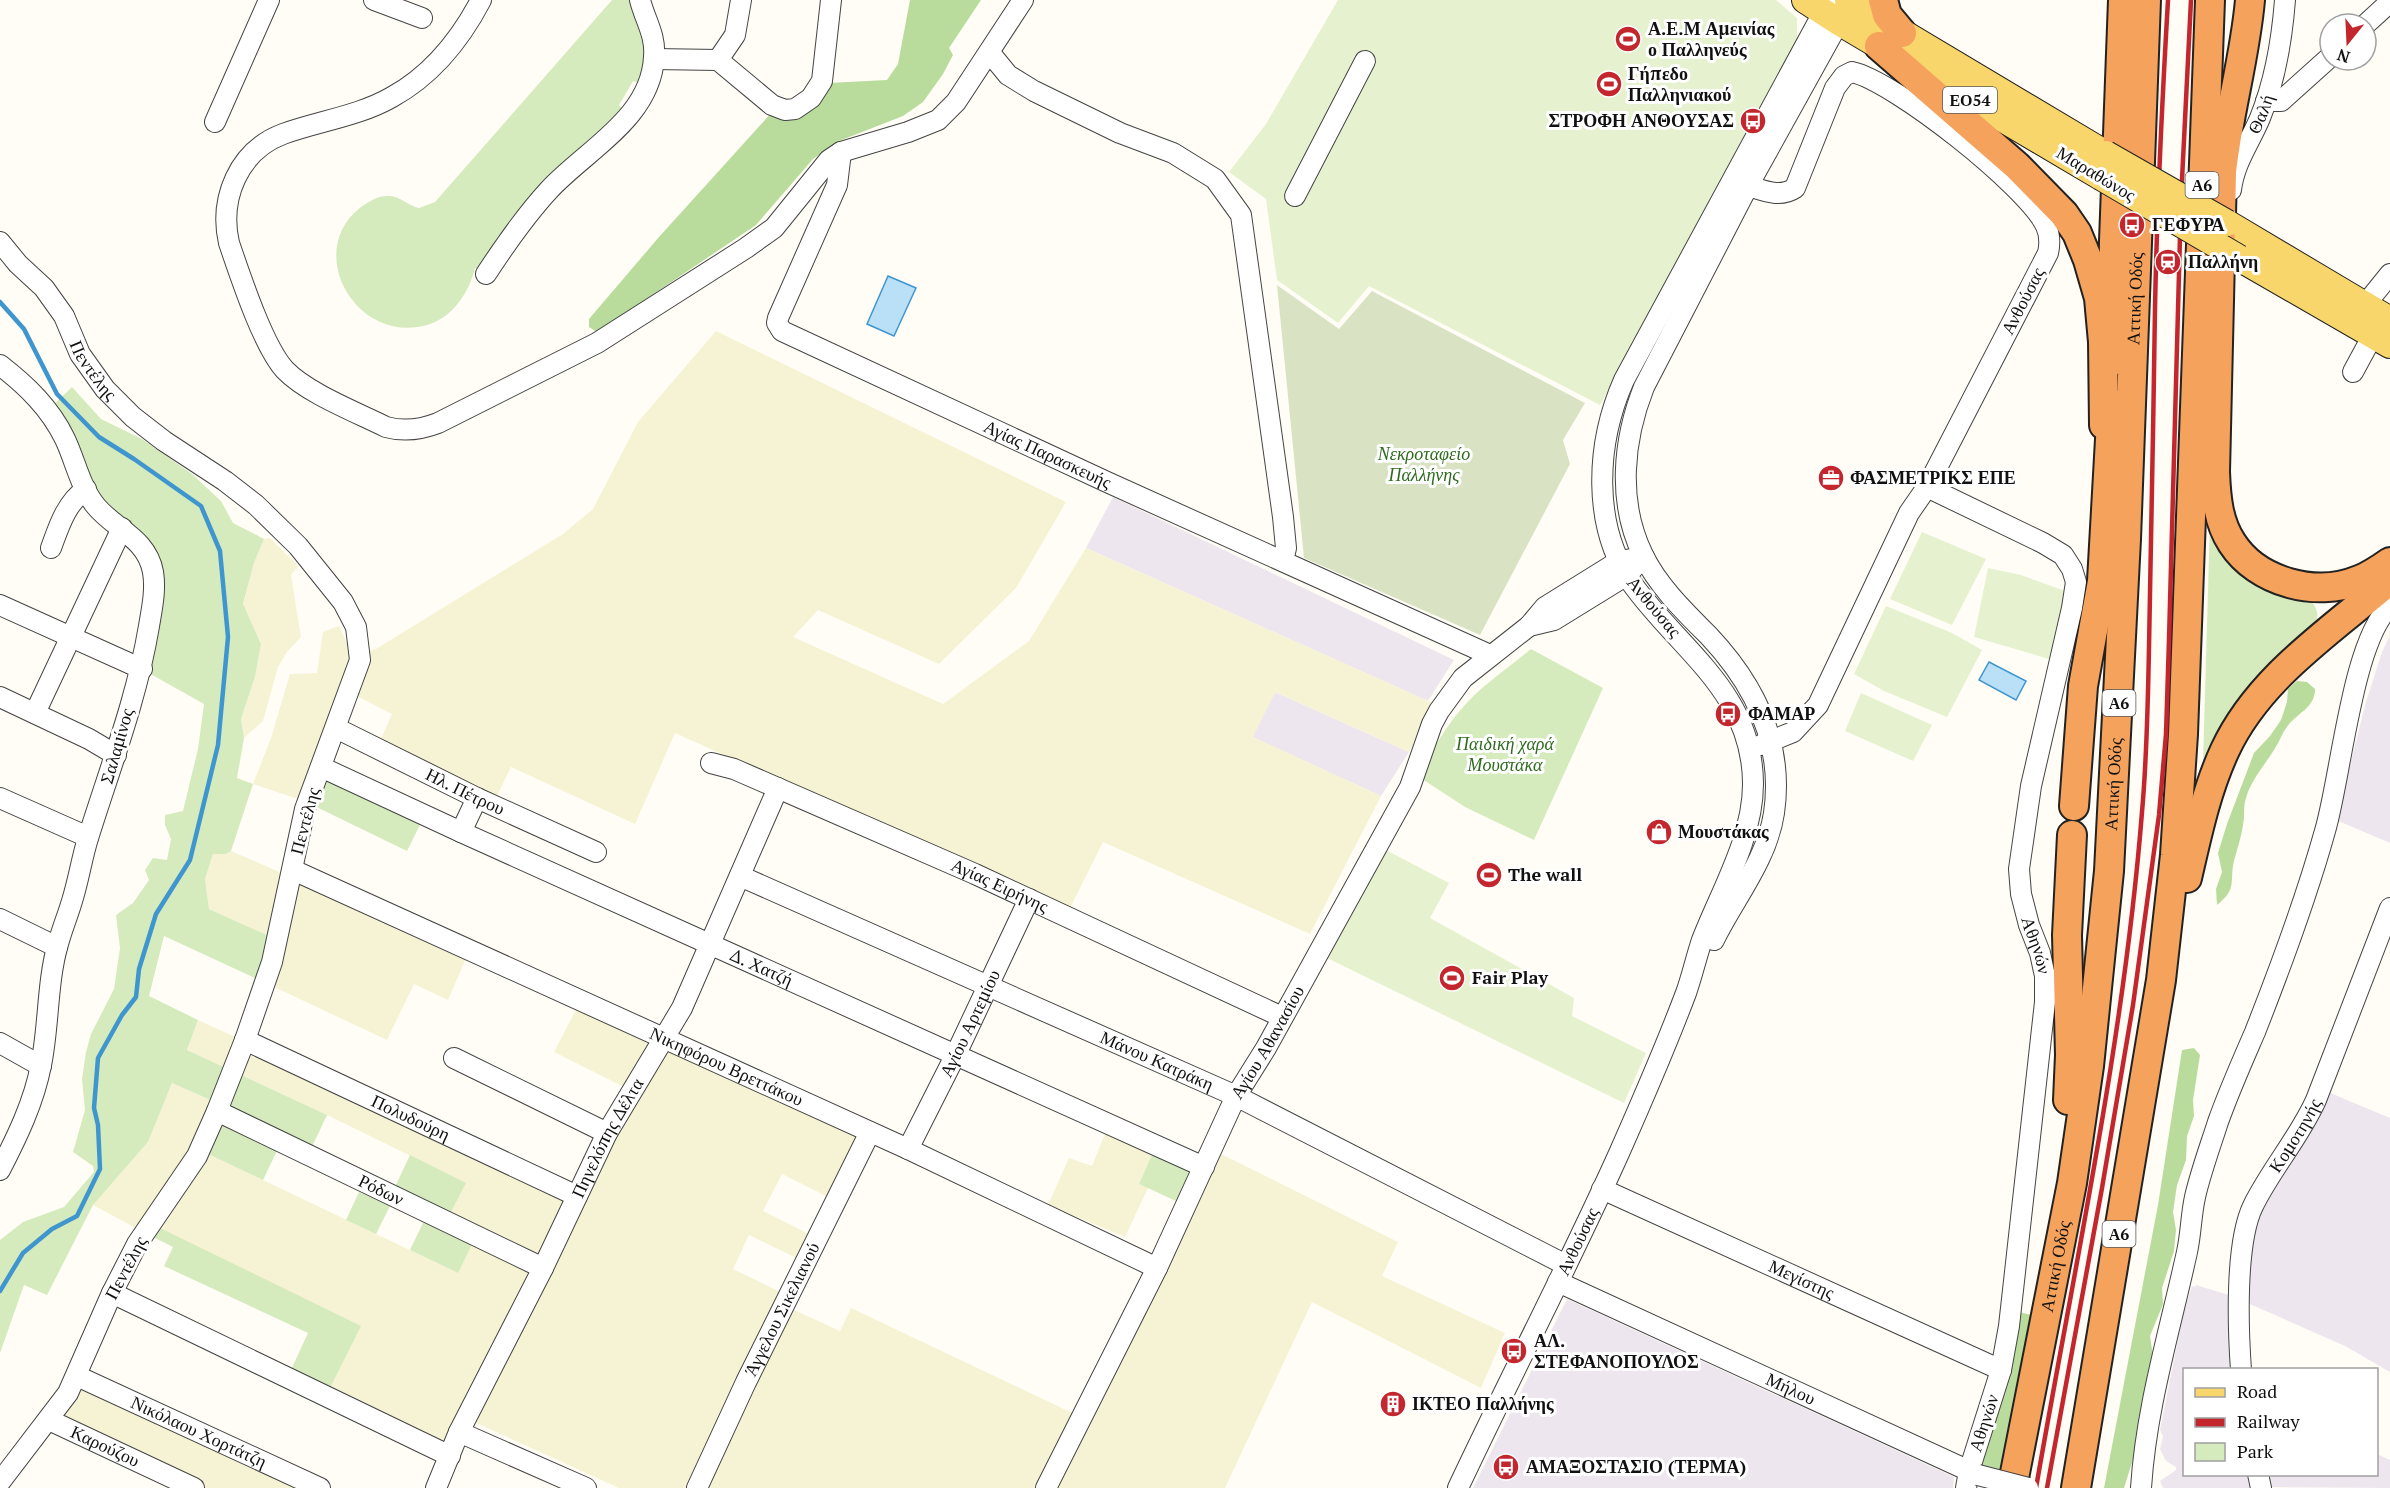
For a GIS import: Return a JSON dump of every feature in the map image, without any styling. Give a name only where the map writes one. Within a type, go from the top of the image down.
[{"type":"highway","points":[[1883,0],[1890,40],[2064,214],[2077,234],[2088,260],[2099,298],[2103,342],[2106,482]]},
{"type":"highway","points":[[2074,806],[2083,686],[2102,581],[2112,403],[2114,241],[2123,0]]},
{"type":"highway","name":"Αττική Οδός","points":[[2012,1488],[2072,1183],[2086,1090],[2109,871],[2126,551],[2146,0]]},
{"type":"highway","name":"Α6","points":[[2076,1488],[2161,980],[2175,855],[2182,734],[2210,0]]},
{"type":"highway","points":[[2250,0],[2246,44],[2225,143],[2222,172],[2215,472],[2219,510],[2231,542],[2246,560],[2263,573],[2283,581],[2304,586],[2341,585],[2357,581],[2390,562]]},
{"type":"highway","points":[[2161,980],[2209,791],[2225,749],[2244,717],[2288,667],[2390,580]]},
{"type":"highway","points":[[2031,1399],[2034,1353],[2068,1107],[2070,1054],[2067,935],[2072,835]]},
{"type":"main road","name":"Μαραθώνος","points":[[1832,6],[2104,165],[2239,258],[2384,333]]},
{"type":"main road","name":"Μαραθώνος","points":[[2104,165],[2227,223],[2365,305],[2384,333]]},
{"type":"street","points":[[215,122],[269,0]]},
{"type":"street","points":[[374,0],[422,18]]},
{"type":"street","points":[[481,0],[451,48],[417,81],[375,105],[281,134],[267,143],[244,164],[229,194],[225,216],[229,243],[268,343],[279,362],[286,371],[308,388],[396,430],[416,430],[438,423],[605,338],[774,228],[829,160],[841,152],[908,132],[938,120],[956,102],[1023,0]]},
{"type":"street","points":[[486,274],[520,223],[550,189],[617,128],[636,107],[645,92],[654,59],[653,36],[640,0]]},
{"type":"street","points":[[718,60],[735,35],[741,0]]},
{"type":"street","points":[[654,59],[718,60],[776,108],[791,110],[801,107],[816,93],[822,81],[831,0]]},
{"type":"street","name":"Θαλή","points":[[2227,223],[2231,185],[2240,157],[2255,129],[2266,101],[2282,36],[2285,0]]},
{"type":"street","points":[[2378,13],[2390,2]]},
{"type":"street","name":"Ανθούσας","points":[[1687,990],[1761,853],[1774,814],[1776,778],[1772,741],[1758,705],[1730,660],[1675,599],[1644,557],[1632,523],[1625,487],[1627,460],[1635,408],[1644,387],[1748,186],[1832,6]]},
{"type":"street","name":"Ανθούσας","points":[[1458,1488],[1639,1108],[1687,990],[1700,946],[1748,824],[1753,786],[1749,748],[1743,729],[1723,689],[1707,667],[1648,603],[1623,568],[1610,532],[1603,490],[1604,447],[1612,406],[1635,360],[1832,6]]},
{"type":"street","points":[[990,53],[1008,75],[1034,91],[1120,133],[1173,153],[1215,179],[1241,215],[1283,517],[1286,549],[1283,561]]},
{"type":"street","points":[[1295,196],[1365,61]]},
{"type":"street","points":[[2266,101],[2281,101],[2318,68]]},
{"type":"street","name":"Ανθούσας","points":[[1748,186],[1777,194],[1786,193],[1795,188],[1835,88],[1844,76],[1852,72],[1873,80],[1946,129],[2018,191],[2046,226],[2050,242],[2048,253],[1927,487],[1909,513],[1818,705],[1793,732],[1749,748]]},
{"type":"street","name":"Αγίας Παρασκευής","points":[[841,152],[837,185],[778,318],[777,323],[783,330],[1096,477],[1490,655]]},
{"type":"street","name":"Πεντέλης","points":[[0,242],[18,264],[44,288],[64,316],[80,354],[105,389],[133,417],[256,505],[298,546],[343,602],[356,627],[360,660],[305,809],[272,962],[217,1111],[197,1156],[137,1244],[112,1293],[68,1393],[0,1482]]},
{"type":"street","points":[[2365,305],[2390,274]]},
{"type":"street","points":[[2353,372],[2384,333]]},
{"type":"street","name":"Σαλαμίνος","points":[[0,365],[27,387],[54,419],[95,505],[144,550],[154,573],[154,594],[142,669],[88,837],[73,900],[57,946],[41,1066],[20,1131],[3,1158]]},
{"type":"street","name":"Αθηνών","points":[[1927,487],[2063,555],[2072,569],[2076,582],[2031,786],[2019,869],[2023,905],[2040,953],[2045,976],[2045,1002],[2010,1314],[2001,1370],[1971,1478]]},
{"type":"street","points":[[51,548],[70,503],[86,489]]},
{"type":"street","points":[[35,713],[122,528]]},
{"type":"street","name":"Αγίου Αθανασίου","points":[[1046,1488],[1157,1268],[1236,1096],[1410,787],[1439,711],[1458,684],[1490,655],[1529,626],[1554,620],[1623,568],[1644,557]]},
{"type":"street","points":[[0,605],[142,669]]},
{"type":"street","points":[[2141,1488],[2146,1432],[2203,1167],[2228,1097],[2272,988],[2315,863],[2334,797],[2359,672],[2374,628],[2390,606]]},
{"type":"street","points":[[0,697],[89,739],[116,755]]},
{"type":"street","name":"Ηλ. Πέτρου","points":[[336,728],[477,798],[596,852]]},
{"type":"street","name":"Αγίας Ειρήνης","points":[[711,763],[734,769],[1029,899],[1282,1017]]},
{"type":"street","name":"Δ. Χατζή","points":[[321,767],[1204,1167]]},
{"type":"street","name":"Πηνελόπης Δέλτα","points":[[436,1488],[459,1432],[543,1268],[607,1133],[682,1008],[778,788]]},
{"type":"street","points":[[0,798],[88,837]]},
{"type":"street","points":[[461,832],[477,798]]},
{"type":"street","name":"Νικηφόρου Βρεττάκου","points":[[293,870],[908,1149],[1157,1268]]},
{"type":"street","name":"Μάνου Κατράκη","points":[[740,876],[1236,1096],[1562,1273]]},
{"type":"street","name":"Αγίου Αρτεμίου","points":[[908,1149],[956,1054],[1029,899]]},
{"type":"street","name":"Κομοτηνής","points":[[2241,1368],[2238,1316],[2243,1250],[2249,1216],[2259,1195],[2307,1120],[2390,908]]},
{"type":"street","points":[[0,919],[57,946]]},
{"type":"street","name":"Πολυδούρη","points":[[245,1040],[577,1196]]},
{"type":"street","points":[[0,1043],[41,1066]]},
{"type":"street","points":[[454,1058],[607,1133]]},
{"type":"street","name":"Ρόδων","points":[[217,1111],[543,1268]]},
{"type":"street","name":"Άγγελου Σικελιανού","points":[[697,1488],[746,1382],[870,1132]]},
{"type":"street","name":"Μεγίστης","points":[[1602,1189],[2001,1370]]},
{"type":"street","name":"Μήλου","points":[[1562,1273],[1971,1478],[2028,1488]]},
{"type":"street","points":[[112,1293],[450,1456]]},
{"type":"street","name":"Νικόλαου Χορτάτζη","points":[[77,1376],[320,1488]]},
{"type":"street","name":"Καρούζου","points":[[49,1420],[194,1488]]},
{"type":"street","points":[[459,1432],[586,1488]]},
{"type":"shaded area","points":[[716,331],[1066,502],[1016,588],[939,664],[818,610],[793,637],[943,704],[1029,641],[1086,548],[1435,704],[1409,752],[1275,692],[1253,737],[1381,796],[1310,934],[1103,842],[1069,910],[675,733],[635,824],[511,767],[493,804],[376,750],[392,714],[355,695],[367,651],[376,649],[563,534],[593,509],[638,422]]},
{"type":"shaded area","points":[[1113,497],[1454,660],[1428,701],[1086,548]]},
{"type":"shaded area","points":[[270,538],[298,566],[291,575],[301,637],[287,652],[278,667],[263,721],[244,738],[241,719],[255,677],[261,644],[243,605],[254,563],[264,539]]},
{"type":"shaded area","points":[[339,626],[352,654],[304,801],[253,784],[271,738],[290,674],[317,673],[323,632]]},
{"type":"shaded area","points":[[2390,635],[2390,843],[2336,820],[2366,702]]},
{"type":"shaded area","points":[[1275,692],[1409,752],[1381,796],[1252,737]]},
{"type":"shaded area","points":[[231,851],[468,954],[448,1000],[414,984],[387,1040],[270,985],[280,941],[209,909],[205,879],[213,854],[226,854]]},
{"type":"shaded area","points":[[580,1002],[874,1142],[844,1205],[782,1174],[763,1211],[825,1242],[815,1267],[749,1235],[733,1269],[797,1300],[792,1309],[840,1331],[851,1308],[1085,1419],[1217,1152],[1398,1242],[1382,1276],[1505,1333],[1481,1388],[1312,1302],[1225,1488],[619,1488],[461,1416],[445,1448],[329,1390],[360,1326],[149,1235],[93,1205],[148,1142],[172,1083],[224,1106],[206,1153],[458,1273],[445,1225],[466,1183],[187,1050],[198,1020],[580,1195],[636,1093],[554,1052]]},
{"type":"shaded area","points":[[2328,1092],[2390,1118],[2390,1372],[2345,1346],[2243,1301],[2257,1207]]},
{"type":"shaded area","points":[[1107,1129],[1154,1150],[1139,1184],[1148,1188],[1125,1237],[1048,1205],[1069,1158],[1092,1166]]},
{"type":"shaded area","points":[[2196,1285],[2229,1295],[2232,1368],[2183,1368],[2183,1476],[2253,1476],[2256,1488],[2163,1488],[2160,1481],[2176,1470],[2176,1467],[2166,1461],[2160,1449],[2163,1436],[2160,1430],[2184,1309],[2192,1286]]},
{"type":"shaded area","points":[[1567,1299],[1954,1477],[1953,1488],[1473,1488]]},
{"type":"shaded area","points":[[79,1380],[306,1488],[202,1488],[56,1420]]},
{"type":"shaded area","points":[[2378,1454],[2390,1460],[2390,1488],[2267,1487],[2265,1476],[2378,1476]]},
{"type":"green space","points":[[612,0],[633,0],[650,36],[642,84],[633,81],[619,105],[625,112],[498,236],[479,270],[475,268],[464,295],[444,317],[427,325],[401,327],[379,321],[360,308],[346,290],[338,269],[337,247],[344,226],[361,207],[382,196],[393,196],[419,208],[435,202]]},
{"type":"green space","points":[[910,0],[981,0],[949,48],[953,55],[923,102],[903,116],[839,141],[813,159],[756,225],[597,332],[589,327],[589,319],[659,237],[773,111],[828,83],[887,80],[898,64]]},
{"type":"green space","points":[[1338,0],[1776,0],[1797,18],[1797,40],[1600,405],[1369,286],[1338,323],[1277,280],[1266,199],[1229,172],[1266,124]]},
{"type":"green space","name":"Νεκροταφείο Παλλήνης","points":[[1277,285],[1339,329],[1372,291],[1585,403],[1563,440],[1570,464],[1480,635],[1304,558]]},
{"type":"green space","points":[[72,387],[101,419],[142,439],[192,474],[221,501],[233,523],[264,539],[254,563],[243,604],[261,644],[255,677],[241,719],[244,738],[237,778],[253,784],[231,851],[226,854],[213,854],[205,879],[209,909],[280,941],[270,985],[164,936],[149,996],[198,1020],[187,1050],[327,1115],[311,1149],[284,1136],[263,1180],[206,1153],[224,1106],[172,1083],[148,1142],[93,1205],[47,1295],[24,1285],[0,1353],[0,1240],[23,1222],[64,1207],[94,1172],[93,1166],[73,1152],[85,1110],[82,1079],[86,1052],[91,1034],[114,989],[120,948],[116,915],[133,903],[149,880],[145,870],[153,858],[167,860],[171,839],[165,825],[165,815],[183,811],[198,749],[204,704],[147,672],[160,571],[100,501],[50,408]]},
{"type":"green space","points":[[2210,522],[2310,600],[2317,615],[2315,626],[2210,763],[2203,762]]},
{"type":"green space","points":[[1922,532],[1986,559],[1952,625],[1890,599]]},
{"type":"green space","points":[[1988,568],[2021,575],[2065,591],[2049,659],[1974,637]]},
{"type":"green space","points":[[1886,606],[1952,633],[1982,650],[1947,717],[1884,691],[1854,674]]},
{"type":"green space","name":"Παιδική χαρά Μουστάκα","points":[[1531,649],[1603,688],[1534,840],[1465,807],[1419,777],[1452,720],[1466,704]]},
{"type":"green space","points":[[2297,681],[2307,682],[2315,689],[2314,696],[2307,707],[2286,728],[2249,789],[2245,801],[2244,822],[2234,861],[2232,884],[2228,894],[2217,905],[2216,889],[2222,872],[2218,853],[2227,824],[2254,753],[2281,720],[2287,702],[2288,689]]},
{"type":"green space","points":[[1861,693],[1932,725],[1913,761],[1845,731]]},
{"type":"green space","points":[[314,773],[421,823],[407,851],[304,801]]},
{"type":"green space","name":"Fair Play","points":[[1382,848],[1449,883],[1430,918],[1574,998],[1572,1016],[1646,1053],[1624,1103],[1325,957]]},
{"type":"green space","points":[[2194,1048],[2200,1055],[2193,1100],[2194,1116],[2187,1136],[2186,1160],[2177,1185],[2173,1212],[2176,1230],[2174,1251],[2162,1288],[2163,1304],[2150,1336],[2153,1356],[2147,1376],[2146,1404],[2140,1437],[2124,1488],[2104,1488],[2158,1205],[2182,1050]]},
{"type":"green space","points":[[1154,1150],[1206,1172],[1189,1207],[1139,1184]]},
{"type":"green space","points":[[410,1155],[466,1183],[445,1224],[474,1240],[458,1273],[410,1250],[432,1204],[395,1187]]},
{"type":"green space","points":[[359,1192],[390,1206],[376,1234],[346,1220]]},
{"type":"green space","points":[[156,1226],[361,1326],[329,1390],[290,1372],[308,1333],[164,1266],[173,1247],[149,1235]]},
{"type":"green space","points":[[2019,1312],[2031,1315],[2001,1471],[1980,1465]]},
{"type":"water","points":[[888,276],[916,288],[894,336],[867,324]]},
{"type":"water","points":[[1989,662],[2026,681],[2016,700],[1979,680]]},
{"type":"waterway","points":[[0,302],[24,329],[57,394],[99,437],[201,506],[220,551],[228,637],[218,745],[190,860],[156,914],[139,969],[136,997],[122,1015],[98,1058],[94,1108],[98,1125],[100,1169],[77,1216],[52,1229],[23,1253],[0,1291]]},
{"type":"railway","points":[[2036,1488],[2111,1067],[2134,897],[2142,812],[2148,709],[2157,231],[2168,0]]},
{"type":"railway","points":[[2047,1488],[2133,1005],[2159,815],[2166,734],[2181,200],[2191,0]]},
{"type":"place","name":"Α.Ε.Μ Αμεινίας ο Παλληνεύς","points":[[1628,39]]},
{"type":"place","name":"Γήπεδο Παλληνιακού","points":[[1609,84]]},
{"type":"place","name":"ΣΤΡΟΦΗ ΑΝΘΟΥΣΑΣ","points":[[1753,121]]},
{"type":"place","name":"ΓΕΦΥΡΑ","points":[[2132,225]]},
{"type":"place","name":"Παλλήνη","points":[[2168,262]]},
{"type":"place","name":"ΦΑΣΜΕΤΡΙΚΣ ΕΠΕ","points":[[1831,478]]},
{"type":"place","name":"ΦΑΜΑΡ","points":[[1728,714]]},
{"type":"place","name":"Μουστάκας","points":[[1659,832]]},
{"type":"place","name":"The wall","points":[[1489,875]]},
{"type":"place","name":"Fair Play","points":[[1452,978]]},
{"type":"place","name":"ΑΛ. ΣΤΕΦΑΝΟΠΟΥΛΟΣ","points":[[1514,1351]]},
{"type":"place","name":"ΙΚΤΕΟ Παλλήνης","points":[[1393,1404]]},
{"type":"place","name":"ΑΜΑΞΟΣΤΑΣΙΟ (ΤΕΡΜΑ)","points":[[1506,1467]]}]
